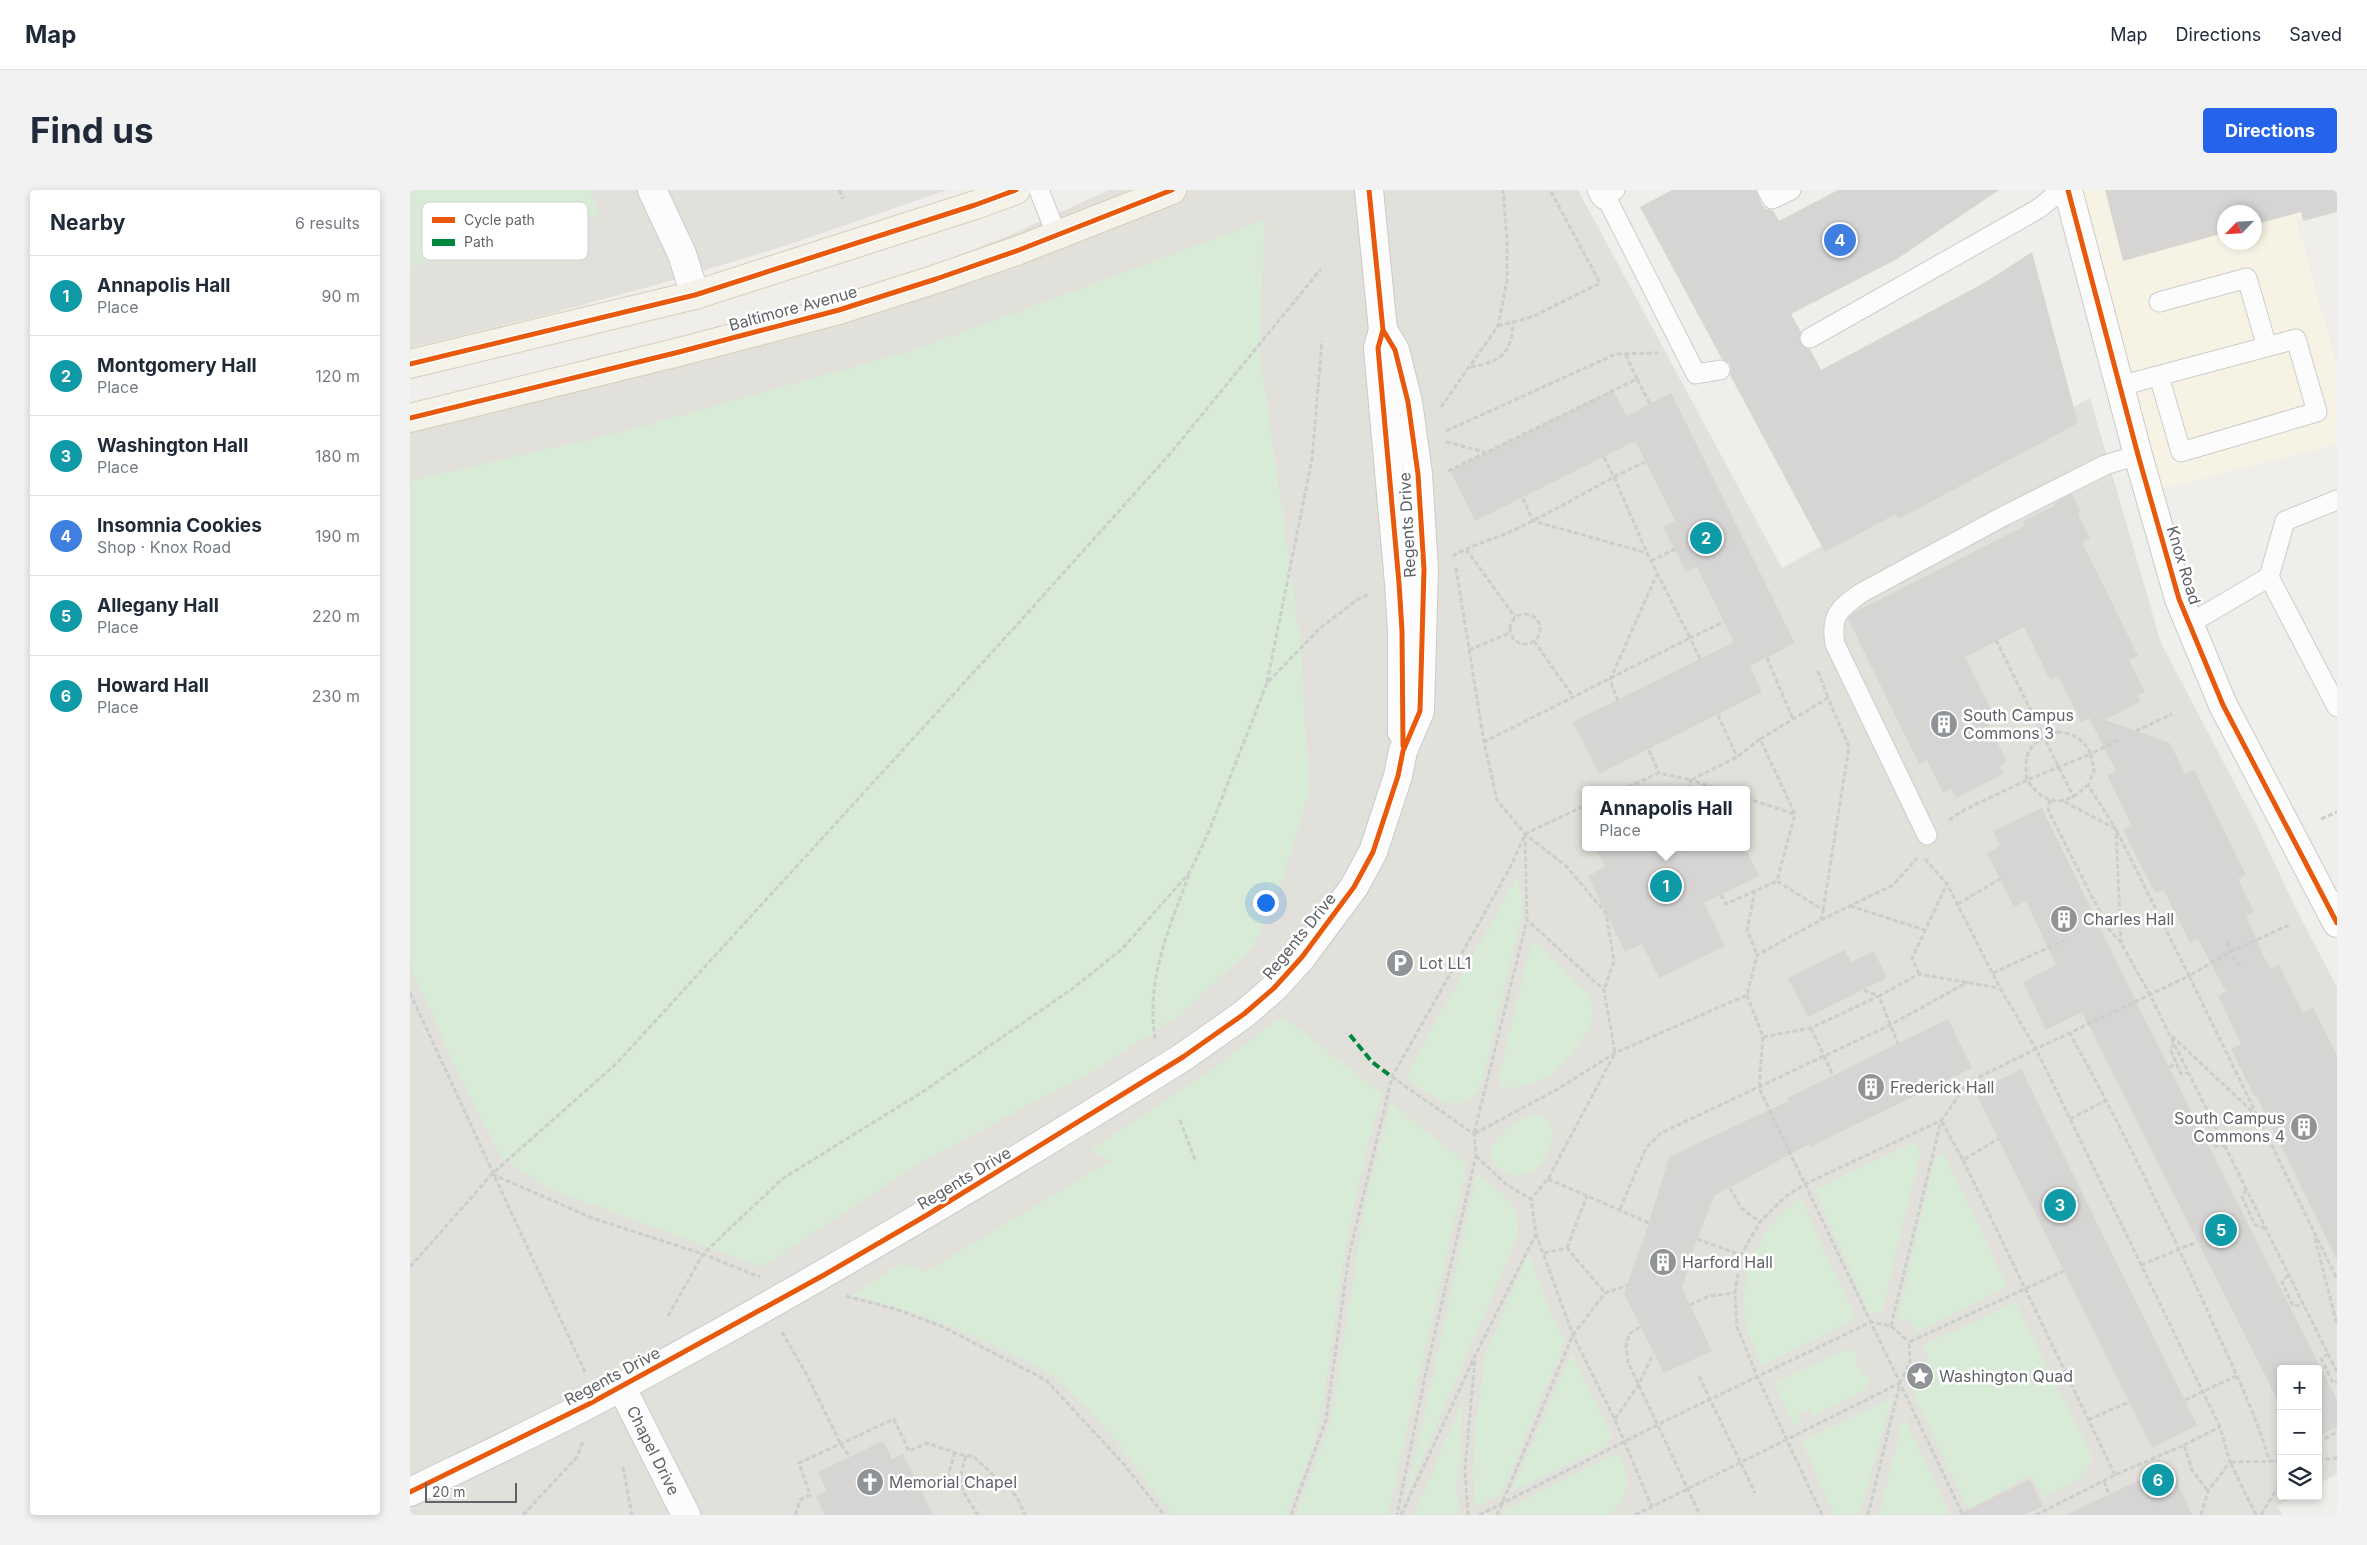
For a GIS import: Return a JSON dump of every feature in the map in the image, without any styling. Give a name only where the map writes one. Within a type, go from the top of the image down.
[{"type":"main road","points":[[410,364],[695,295],[1016,190]]},
{"type":"main road","name":"Baltimore Avenue","points":[[410,418],[670,355],[839,310],[936,280],[1057,236],[1172,190]]},
{"type":"street","points":[[652,190],[682,254],[695,295]]},
{"type":"street","name":"Regents Drive","points":[[410,1492],[572,1413],[824,1275],[943,1205],[1183,1057],[1244,1014],[1274,988],[1302,957],[1354,887],[1374,852],[1398,776],[1403,751],[1402,631],[1378,348],[1383,330],[1369,190]]},
{"type":"street","name":"Knox Road","points":[[2068,190],[2138,455],[2179,599],[2226,713],[2337,923]]},
{"type":"street","name":"Chapel Drive","points":[[620,1386],[686,1515]]},
{"type":"lane","points":[[1039,190],[1057,236]]},
{"type":"lane","points":[[1767,190],[1772,199],[1791,190]]},
{"type":"lane","points":[[1810,338],[2038,208],[2062,190]]},
{"type":"lane","points":[[1608,192],[1696,374],[1720,370]]},
{"type":"lane","points":[[2158,302],[2247,278],[2267,347]]},
{"type":"lane","points":[[2120,386],[2296,339],[2317,412],[2181,452],[2159,376]]},
{"type":"lane","points":[[1927,835],[1835,644],[1834,620],[1841,608],[1862,593],[2105,464],[2138,455]]},
{"type":"lane","points":[[2337,500],[2285,521],[2269,577],[2337,708]]},
{"type":"lane","points":[[2189,624],[2269,577]]},
{"type":"path","points":[[839,190],[843,199]]},
{"type":"path","points":[[1441,407],[1498,326],[1507,281],[1507,239],[1503,190]]},
{"type":"path","points":[[1498,326],[1532,317],[1600,283],[1550,190]]},
{"type":"path","points":[[410,1268],[492,1174],[618,1063],[1015,627],[1169,455],[1320,268]]},
{"type":"path","points":[[1470,367],[1486,364],[1498,359],[1505,352],[1511,344],[1513,322]]},
{"type":"path","points":[[1155,1039],[1151,1015],[1153,989],[1168,932],[1190,872],[1209,831],[1267,683],[1312,460],[1322,341]]},
{"type":"path","points":[[1446,431],[1616,354],[1659,353]]},
{"type":"path","points":[[1626,355],[1650,404]]},
{"type":"path","points":[[1448,471],[1637,379]]},
{"type":"path","points":[[1446,442],[1485,453]]},
{"type":"path","points":[[1604,457],[1646,553],[1700,659]]},
{"type":"path","points":[[1645,462],[1533,521],[1454,555],[1484,742],[1497,800],[1525,834],[1566,866],[1606,913],[1614,960],[1604,990],[1614,1053],[1548,1179],[1531,1199],[1536,1234],[1573,1335],[1615,1420],[1652,1507]]},
{"type":"path","points":[[1523,498],[1533,521]]},
{"type":"path","points":[[1533,521],[1646,553]]},
{"type":"path","points":[[1466,549],[1515,617]]},
{"type":"path","points":[[1651,561],[1675,550]]},
{"type":"path","points":[[1618,701],[1610,680],[1657,574]]},
{"type":"path","points":[[1267,683],[1319,629],[1358,599],[1372,593]]},
{"type":"path","points":[[1526,613],[1535,618],[1540,626],[1540,632],[1534,641],[1523,644],[1518,642],[1510,632],[1510,626],[1515,617],[1526,613]]},
{"type":"path","points":[[1484,742],[1724,622]]},
{"type":"path","points":[[1469,650],[1510,632]]},
{"type":"path","points":[[1996,640],[2074,798]]},
{"type":"path","points":[[1534,641],[1574,698]]},
{"type":"path","points":[[1767,658],[1793,719]]},
{"type":"path","points":[[1689,786],[1691,780],[1737,757],[1760,739],[1828,698],[1849,747],[1821,920]]},
{"type":"path","points":[[2136,731],[2172,714]]},
{"type":"path","points":[[1718,715],[1737,757]]},
{"type":"path","points":[[2057,732],[2068,732],[2086,744],[2092,754],[2094,771],[2088,785],[2074,798],[2063,801],[2050,800],[2036,792],[2027,780],[2024,763],[2030,747],[2043,736],[2057,732]]},
{"type":"path","points":[[1760,739],[1794,814],[1777,881]]},
{"type":"path","points":[[1927,835],[1964,810],[2027,780],[2092,754],[2118,740]]},
{"type":"path","points":[[1649,750],[1659,773]]},
{"type":"path","points":[[1630,786],[1659,773],[1709,786]]},
{"type":"path","points":[[2088,785],[2116,829],[2295,1188],[2337,1279]]},
{"type":"path","points":[[1750,799],[1794,814]]},
{"type":"path","points":[[2050,800],[2048,810],[2108,928],[2121,943],[2149,993],[2337,1372]]},
{"type":"path","points":[[2063,801],[2116,829]]},
{"type":"path","points":[[1291,1515],[1326,1420],[1349,1255],[1392,1077],[1511,866],[1525,834],[1582,807]]},
{"type":"path","points":[[2321,819],[2337,812]]},
{"type":"path","points":[[2116,829],[2121,943]]},
{"type":"path","points":[[1397,1515],[1426,1367],[1476,1156],[1474,1134],[1527,920],[1525,834]]},
{"type":"path","points":[[1757,956],[1821,920],[1893,885],[1921,854],[1947,884],[2000,988],[2036,1049],[2220,1428],[2230,1462],[2256,1515]]},
{"type":"path","points":[[668,1316],[703,1254],[782,1179],[924,1091],[1072,989],[1122,949],[1190,872]]},
{"type":"path","points":[[1958,904],[2000,879]]},
{"type":"path","points":[[1777,881],[1823,910]]},
{"type":"path","points":[[1721,895],[1726,904],[1777,881]]},
{"type":"path","points":[[1919,974],[1912,958],[1947,884]]},
{"type":"path","points":[[1755,890],[1747,930],[1757,956],[1747,995],[1763,1037],[1759,1088],[1963,1515]]},
{"type":"path","points":[[1850,906],[1925,930]]},
{"type":"path","points":[[1527,920],[1604,990]]},
{"type":"path","points":[[1891,1326],[1942,1120],[1967,1083],[2149,993],[2189,976],[2230,952],[2289,925]]},
{"type":"path","points":[[1993,973],[2065,940]]},
{"type":"path","points":[[2227,942],[2230,952],[2240,965]]},
{"type":"path","points":[[1763,1037],[1811,1028],[1879,996],[1919,974],[2000,988]]},
{"type":"path","points":[[1620,1209],[1646,1148],[1661,1133],[1890,1025],[1968,982]]},
{"type":"path","points":[[1864,990],[1879,996],[1898,1044]]},
{"type":"path","points":[[410,993],[492,1174],[581,1361]]},
{"type":"path","points":[[1474,1134],[1556,1090],[1614,1053],[1747,995]]},
{"type":"path","points":[[1811,1028],[1833,1076]]},
{"type":"path","points":[[2069,1032],[2107,1100],[2179,1249],[2260,1426],[2269,1460]]},
{"type":"path","points":[[2169,1033],[2260,1120]]},
{"type":"path","points":[[2174,1044],[2170,1049],[2181,1074],[2188,1073]]},
{"type":"path","points":[[2170,1068],[2176,1061]]},
{"type":"path","points":[[1392,1077],[1474,1134]]},
{"type":"path","points":[[2069,1119],[2107,1100]]},
{"type":"path","points":[[2210,1116],[2208,1130],[2210,1136],[2215,1146],[2225,1146]]},
{"type":"path","points":[[1180,1120],[1195,1160]]},
{"type":"path","points":[[1942,1120],[2026,1288],[2115,1475]]},
{"type":"path","points":[[1822,1515],[1757,1376],[1737,1328],[1735,1293],[1741,1255],[1760,1222],[1784,1197],[1805,1184],[1942,1120]]},
{"type":"path","points":[[2205,1138],[2210,1136]]},
{"type":"path","points":[[1963,1160],[1998,1139]]},
{"type":"path","points":[[1476,1156],[1507,1185],[1531,1199]]},
{"type":"path","points":[[492,1174],[592,1218],[703,1254],[764,1279]]},
{"type":"path","points":[[1548,1179],[1587,1194],[1649,1223]]},
{"type":"path","points":[[1730,1188],[1741,1208],[1760,1222]]},
{"type":"path","points":[[2246,1190],[2242,1197],[2256,1225],[2265,1228]]},
{"type":"path","points":[[1567,1248],[1587,1194]]},
{"type":"path","points":[[2246,1218],[2250,1213]]},
{"type":"path","points":[[2314,1232],[2337,1325]]},
{"type":"path","points":[[1401,1515],[1476,1354],[1536,1234]]},
{"type":"path","points":[[1697,1238],[1741,1255]]},
{"type":"path","points":[[2141,1265],[2198,1242]]},
{"type":"path","points":[[1544,1253],[1567,1248]]},
{"type":"path","points":[[1567,1248],[1605,1293]]},
{"type":"path","points":[[1909,1342],[2064,1271]]},
{"type":"path","points":[[2289,1275],[2282,1282],[2286,1296],[2293,1306],[2304,1305]]},
{"type":"path","points":[[1497,1515],[1573,1335],[1605,1293],[1628,1284]]},
{"type":"path","points":[[1690,1305],[1709,1296],[1735,1293]]},
{"type":"path","points":[[848,1297],[895,1309],[941,1326],[1046,1380],[1122,1462],[1164,1515]]},
{"type":"path","points":[[1479,1515],[1757,1376],[1871,1322],[1891,1326],[1909,1342],[1910,1362],[1900,1383],[1868,1515]]},
{"type":"path","points":[[778,1325],[807,1375],[840,1443],[850,1457]]},
{"type":"path","points":[[1640,1327],[1629,1334],[1626,1346],[1628,1362],[1700,1515]]},
{"type":"path","points":[[1468,1515],[1464,1469],[1476,1354]]},
{"type":"path","points":[[1615,1420],[1639,1384],[1653,1354]]},
{"type":"path","points":[[2328,1354],[2321,1358],[2333,1383],[2337,1381]]},
{"type":"path","points":[[2323,1373],[2327,1370]]},
{"type":"path","points":[[1699,1376],[1755,1493]]},
{"type":"path","points":[[2185,1400],[2236,1376]]},
{"type":"path","points":[[1635,1515],[1900,1383]]},
{"type":"path","points":[[2088,1420],[2129,1402]]},
{"type":"path","points":[[795,1515],[801,1499],[810,1495],[799,1463],[894,1419],[909,1451],[927,1443],[966,1456],[973,1456],[1017,1497],[1025,1515]]},
{"type":"path","points":[[2036,1515],[2104,1480],[2220,1428]]},
{"type":"path","points":[[2322,1440],[2337,1432]]},
{"type":"path","points":[[523,1515],[577,1457],[584,1439],[588,1435]]},
{"type":"path","points":[[2184,1445],[2192,1470],[2208,1491]]},
{"type":"path","points":[[955,1452],[948,1475],[949,1481],[954,1485],[960,1484]]},
{"type":"path","points":[[966,1456],[961,1471],[960,1484],[978,1515]]},
{"type":"path","points":[[2322,1460],[2337,1458]]},
{"type":"path","points":[[2201,1515],[2208,1491],[2230,1462],[2277,1461]]},
{"type":"path","points":[[623,1467],[632,1515]]},
{"type":"path","points":[[2104,1480],[2109,1494]]},
{"type":"path","points":[[2261,1515],[2277,1489]]},
{"type":"path","points":[[2049,1509],[2052,1515]]},
{"type":"shaded area","points":[[410,190],[947,190],[788,245],[666,282],[549,314],[410,348]]},
{"type":"shaded area","points":[[1109,190],[1578,190],[1782,568],[2090,398],[2161,643],[2256,824],[2298,913],[2337,987],[2337,1474],[2322,1482],[2322,1365],[2277,1365],[2277,1500],[2288,1500],[2277,1506],[2282,1515],[410,1515],[410,430],[914,273],[1008,236]]},
{"type":"shaded area","points":[[2068,190],[2337,190],[2303,216],[2296,218],[2337,367],[2337,444],[2149,492]]},
{"type":"green space","points":[[410,190],[589,190],[600,216],[588,219],[588,202],[422,202],[422,260],[436,260],[410,267]]},
{"type":"green space","points":[[1265,220],[1259,346],[1301,646],[1309,792],[1284,876],[1253,947],[1179,1016],[1095,1070],[916,1165],[762,1267],[552,1190],[503,1159],[463,1083],[410,966],[410,481],[625,431],[914,350]]},
{"type":"green space","points":[[1517,877],[1522,897],[1522,916],[1481,1086],[1463,1102],[1453,1104],[1444,1102],[1406,1078]]},
{"type":"green space","points":[[1535,943],[1541,946],[1591,998],[1593,1012],[1591,1028],[1569,1057],[1551,1075],[1531,1084],[1505,1089],[1499,1083],[1499,1078],[1529,949],[1531,944]]},
{"type":"green space","points":[[1282,1016],[1382,1094],[1366,1151],[1345,1249],[1321,1417],[1312,1451],[1286,1515],[1172,1515],[1104,1427],[1057,1380],[1026,1361],[950,1326],[892,1306],[851,1296],[901,1263],[926,1272],[1110,1161],[1090,1150],[1212,1070]]},
{"type":"green space","points":[[1391,1103],[1467,1164],[1388,1515],[1296,1515],[1331,1421],[1365,1205]]},
{"type":"green space","points":[[1528,1116],[1540,1116],[1546,1119],[1552,1126],[1551,1146],[1539,1165],[1530,1172],[1520,1175],[1510,1174],[1498,1168],[1492,1160],[1491,1152],[1501,1135]]},
{"type":"green space","points":[[1915,1142],[1920,1153],[1882,1312],[1869,1313],[1815,1190]]},
{"type":"green space","points":[[1944,1153],[2007,1286],[1918,1332],[1911,1323],[1898,1316],[1935,1158]]},
{"type":"green space","points":[[1477,1173],[1502,1193],[1513,1208],[1517,1216],[1517,1238],[1407,1494]]},
{"type":"green space","points":[[1800,1197],[1856,1319],[1762,1365],[1746,1326],[1744,1307],[1748,1271],[1754,1254],[1773,1223]]},
{"type":"green space","points":[[1529,1254],[1551,1313],[1565,1341],[1502,1493],[1475,1508],[1473,1472],[1475,1431],[1486,1352]]},
{"type":"green space","points":[[2015,1302],[2092,1456],[2089,1465],[2079,1478],[2043,1497],[2031,1475],[1969,1509],[1911,1390],[1917,1385],[1928,1359],[1924,1345]]},
{"type":"green space","points":[[1847,1349],[1849,1352],[1856,1351],[1859,1369],[1871,1381],[1866,1385],[1868,1388],[1812,1416],[1809,1409],[1798,1414],[1801,1422],[1794,1426],[1775,1383]]},
{"type":"green space","points":[[1572,1353],[1612,1435],[1605,1447],[1511,1492]]},
{"type":"green space","points":[[1464,1398],[1457,1488],[1459,1515],[1414,1515]]},
{"type":"green space","points":[[1892,1398],[1860,1515],[1834,1515],[1802,1442]]},
{"type":"green space","points":[[1904,1416],[1949,1513],[1944,1515],[1879,1515]]},
{"type":"green space","points":[[1619,1452],[1626,1470],[1627,1486],[1622,1501],[1609,1515],[1502,1515],[1505,1510]]},
{"type":"building","points":[[1672,190],[1756,190],[1762,205],[1766,209],[1773,210],[1779,221],[1838,190],[1999,190],[1897,259],[1791,314],[1801,332],[1800,343],[1810,349],[1821,370],[1984,283],[2032,252],[2078,423],[1899,519],[1896,514],[1825,552],[1730,375],[1729,363],[1722,359],[1640,207]]},
{"type":"building","points":[[2105,190],[2337,190],[2337,212],[2303,221],[2301,212],[2262,223],[2262,205],[2217,205],[2217,235],[2123,261]]},
{"type":"building","points":[[1613,390],[1627,416],[1671,393],[1795,643],[1750,666],[1762,692],[1599,774],[1573,722],[1734,642],[1697,567],[1686,572],[1663,527],[1675,521],[1635,441],[1475,521],[1450,471]]},
{"type":"building","name":"South Campus Commons 3","points":[[2072,494],[2080,510],[2078,515],[2090,538],[2082,542],[2138,656],[2129,660],[2145,692],[2137,696],[2140,702],[2105,720],[2170,743],[2185,774],[2194,770],[2246,875],[2238,879],[2254,912],[2246,916],[2266,961],[2271,969],[2279,965],[2303,1013],[2313,1007],[2337,1056],[2337,1260],[2256,1095],[2254,1096],[2231,1049],[2241,1044],[2218,996],[2226,992],[2198,939],[2190,943],[2163,889],[2155,893],[2123,830],[2132,826],[2107,775],[2116,771],[2089,718],[2081,722],[2058,676],[2050,680],[2024,627],[1965,657],[1991,709],[1983,713],[2007,762],[1999,766],[2003,774],[1956,798],[1951,789],[1943,793],[1927,760],[1919,764],[1848,619],[1853,613],[2025,526],[2023,521],[2054,506],[2055,503]]},
{"type":"building","points":[[2042,808],[2142,1014],[2319,1365],[2277,1365],[2277,1399],[2082,1012],[2046,1030],[2023,982],[2056,965],[2026,901],[2014,907],[1987,853],[2000,846],[1993,831]]},
{"type":"building","points":[[1597,851],[1747,851],[1759,876],[1704,903],[1725,946],[1659,978],[1642,944],[1625,952],[1588,876],[1605,867]]},
{"type":"building","points":[[1845,950],[1851,962],[1874,951],[1887,978],[1808,1017],[1788,978]]},
{"type":"building","points":[[1948,1019],[1972,1068],[1810,1147],[1809,1144],[1714,1196],[1697,1239],[1682,1288],[1712,1351],[1664,1373],[1624,1294],[1649,1223],[1669,1157],[1788,1101],[1787,1098]]},
{"type":"building","points":[[2021,1069],[2197,1425],[2152,1448],[1975,1092]]},
{"type":"building","points":[[2322,1370],[2337,1400],[2337,1427],[2322,1434]]},
{"type":"building","name":"Memorial Chapel","points":[[883,1441],[892,1459],[903,1454],[933,1515],[825,1515],[816,1496],[827,1491],[818,1472]]},
{"type":"building","points":[[2170,1466],[2192,1515],[2065,1515]]},
{"type":"building","points":[[2030,1479],[2043,1506],[2024,1515],[1957,1515]]},
{"type":"marked path","points":[[1350,1035],[1372,1062],[1392,1077]]},
{"type":"cycle path","points":[[410,364],[695,295],[975,205],[1016,190]]},
{"type":"cycle path","points":[[410,418],[679,352],[839,310],[1019,250],[1172,190]]},
{"type":"cycle path","points":[[1369,190],[1383,330],[1378,348],[1402,631],[1403,746]]},
{"type":"cycle path","points":[[2068,190],[2138,455],[2179,599],[2223,705],[2337,923]]},
{"type":"cycle path","points":[[410,1492],[589,1404],[824,1275],[927,1215],[1183,1057],[1244,1014],[1274,988],[1302,957],[1354,887],[1373,852],[1398,776],[1403,751],[1420,711],[1424,569],[1418,474],[1408,402],[1395,350],[1383,330]]},
{"type":"place","name":"Insomnia Cookies","points":[[1840,240]]},
{"type":"place","name":"Montgomery Hall","points":[[1706,538]]},
{"type":"place","name":"South Campus Commons 3","points":[[1944,724]]},
{"type":"place","name":"Annapolis Hall","points":[[1666,886]]},
{"type":"place","name":"Charles Hall","points":[[2064,919]]},
{"type":"place","name":"Lot LL1","points":[[1400,963]]},
{"type":"place","name":"Frederick Hall","points":[[1871,1087]]},
{"type":"place","name":"South Campus Commons 4","points":[[2304,1127]]},
{"type":"place","name":"Washington Hall","points":[[2060,1205]]},
{"type":"place","name":"Allegany Hall","points":[[2221,1230]]},
{"type":"place","name":"Harford Hall","points":[[1663,1262]]},
{"type":"place","name":"Washington Quad","points":[[1920,1376]]},
{"type":"place","name":"Howard Hall","points":[[2158,1480]]},
{"type":"place","name":"Memorial Chapel","points":[[870,1482]]}]
